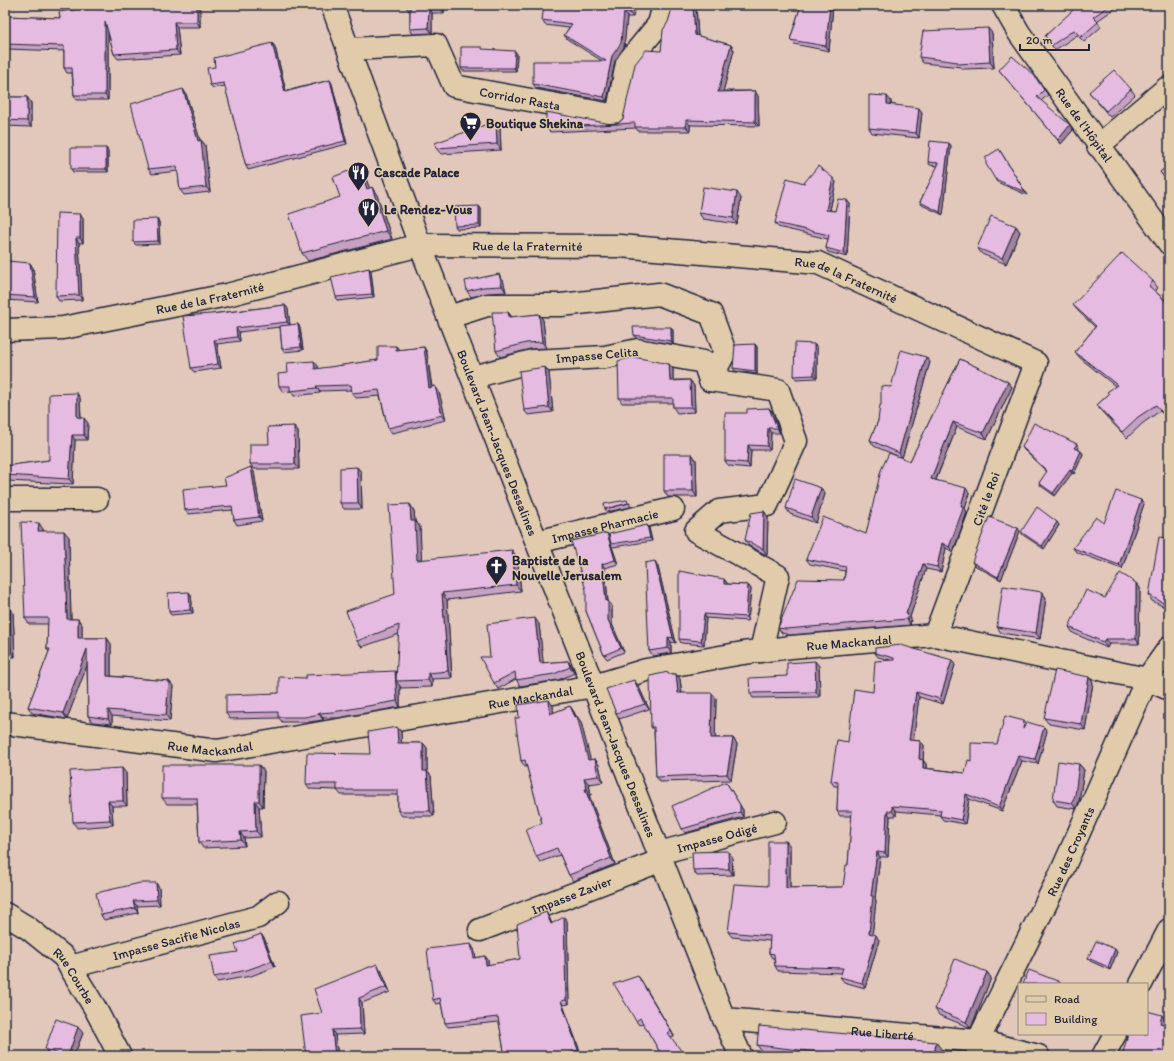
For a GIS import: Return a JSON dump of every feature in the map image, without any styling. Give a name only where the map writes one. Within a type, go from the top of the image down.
[{"type":"street","name":"Boulevard Jean-Jacques Dessalines","points":[[332,5],[420,245],[724,1019],[741,1056]]},
{"type":"street","name":"Corridor Rasta","points":[[348,49],[436,45],[454,86],[617,116],[627,63],[660,24],[664,5]]},
{"type":"street","name":"Rue de l'Hôpital","points":[[1003,5],[1019,33],[1098,146],[1169,243]]},
{"type":"street","points":[[1098,146],[1167,88],[1169,91]]},
{"type":"street","name":"Rue de la Fraternité","points":[[5,330],[63,328],[228,295],[420,245],[620,246],[818,263],[1036,363]]},
{"type":"street","points":[[449,317],[486,306],[562,305],[659,294],[711,314],[725,352],[710,380],[778,390],[796,441],[767,506],[719,511],[696,530],[778,576],[762,651]]},
{"type":"street","name":"Impasse Celita","points":[[473,377],[533,361],[605,357],[638,350],[704,362],[710,380]]},
{"type":"street","name":"Cité le Roi","points":[[936,635],[1036,363]]},
{"type":"street","points":[[5,499],[97,499]]},
{"type":"street","name":"Impasse Pharmacie","points":[[537,542],[673,509]]},
{"type":"street","name":"Rue Mackandal","points":[[5,723],[217,751],[594,686],[646,670],[762,651],[936,635],[1147,678],[1169,689]]},
{"type":"street","name":"Rue des Croyants","points":[[978,1048],[1061,873],[1147,678],[1169,648]]},
{"type":"street","name":"Impasse Odigé","points":[[661,857],[775,822]]},
{"type":"street","name":"Impasse Zavier","points":[[480,930],[661,857]]},
{"type":"street","name":"Impasse Sacifie Nicolas","points":[[70,967],[258,917],[278,902]]},
{"type":"street","name":"Rue Courbe","points":[[5,914],[34,933],[64,957],[95,1008],[120,1056]]},
{"type":"street","points":[[1142,983],[1169,930]]},
{"type":"street","name":"Rue Liberté","points":[[724,1019],[1038,1056]]},
{"type":"street","points":[[1103,1056],[1114,1035]]},
{"type":"building","points":[[197,5],[197,22],[174,22],[176,50],[114,54],[105,21],[105,95],[74,95],[72,68],[64,68],[64,46],[5,44],[5,16],[60,18],[59,12],[100,6]]},
{"type":"building","points":[[405,5],[440,5],[440,8],[429,8],[428,28],[410,29],[410,7]]},
{"type":"building","points":[[544,5],[631,5],[630,13],[624,12],[621,43],[612,56],[604,97],[533,84],[533,61],[606,61],[564,35],[572,24],[542,20]]},
{"type":"building","points":[[673,5],[693,5],[695,35],[731,45],[718,92],[755,91],[755,122],[686,120],[686,127],[635,127],[635,123],[546,128],[546,112],[611,124],[618,123],[623,119],[635,64],[646,50],[661,51],[663,30],[668,22]]},
{"type":"building","points":[[801,5],[830,5],[826,46],[790,40]]},
{"type":"building","points":[[1069,5],[1110,5],[1093,17],[1098,22],[1081,37],[1074,30],[1052,45],[1045,36],[1073,10]]},
{"type":"building","points":[[988,28],[990,62],[958,64],[958,62],[919,57],[923,31]]},
{"type":"building","points":[[272,43],[285,92],[330,80],[345,141],[246,166],[224,83],[210,85],[207,68],[215,67],[214,58]]},
{"type":"building","points":[[461,47],[482,47],[482,49],[515,51],[514,68],[461,68]]},
{"type":"building","points":[[1012,56],[1034,75],[1044,90],[1037,97],[1070,125],[1058,140],[999,70]]},
{"type":"building","points":[[1114,70],[1131,89],[1106,111],[1089,92]]},
{"type":"building","points":[[183,89],[198,141],[201,140],[206,187],[180,190],[177,166],[148,169],[131,104]]},
{"type":"building","points":[[869,95],[887,96],[887,104],[919,108],[916,133],[869,128]]},
{"type":"building","points":[[5,97],[27,97],[27,121],[5,120]]},
{"type":"building","points":[[496,121],[497,144],[436,148],[435,143]]},
{"type":"building","points":[[930,141],[949,143],[940,212],[920,202],[939,163],[928,162]]},
{"type":"building","points":[[71,148],[106,148],[106,169],[71,169]]},
{"type":"building","points":[[999,149],[1025,192],[995,179],[986,164],[986,157]]},
{"type":"building","points":[[1169,165],[1169,182],[1160,172]]},
{"type":"building","points":[[818,166],[833,178],[826,210],[835,211],[838,199],[847,200],[844,253],[826,248],[829,235],[775,223],[787,178],[804,183]]},
{"type":"building","points":[[359,167],[367,189],[372,187],[386,231],[302,253],[289,214],[340,197],[333,177]]},
{"type":"building","points":[[703,187],[737,192],[733,218],[699,213]]},
{"type":"building","points":[[479,206],[479,225],[455,226],[454,207]]},
{"type":"building","points":[[57,213],[80,214],[80,238],[76,238],[79,295],[56,296]]},
{"type":"building","points":[[991,216],[1016,226],[1002,258],[977,248]]},
{"type":"building","points":[[157,219],[158,241],[133,242],[133,220]]},
{"type":"building","points":[[1122,253],[1153,281],[1149,286],[1169,304],[1169,416],[1167,418],[1156,405],[1138,417],[1122,432],[1097,405],[1109,394],[1107,392],[1117,385],[1075,352],[1096,326],[1073,305]]},
{"type":"building","points":[[7,261],[30,263],[35,297],[5,295],[5,273]]},
{"type":"building","points":[[369,268],[372,294],[336,297],[331,277]]},
{"type":"building","points":[[499,274],[502,286],[483,287],[467,291],[465,281]]},
{"type":"building","points":[[285,305],[287,322],[236,328],[237,337],[214,340],[218,364],[191,368],[183,316]]},
{"type":"building","points":[[492,312],[508,312],[509,317],[539,314],[542,342],[526,343],[496,351]]},
{"type":"building","points":[[298,324],[301,347],[282,349],[280,326]]},
{"type":"building","points":[[633,327],[671,327],[671,341],[634,335]]},
{"type":"building","points":[[795,343],[814,344],[814,375],[794,376]]},
{"type":"building","points":[[755,344],[755,371],[733,368],[735,345]]},
{"type":"building","points":[[378,346],[396,346],[396,350],[424,347],[429,388],[435,386],[442,415],[388,428],[379,390],[352,393],[351,385],[316,386],[317,388],[290,391],[290,386],[279,386],[278,374],[288,373],[287,363],[314,361],[315,369],[378,360]]},
{"type":"building","points":[[901,350],[926,357],[899,453],[870,440],[878,421],[881,405],[881,386],[891,387]]},
{"type":"building","points":[[634,357],[669,364],[670,381],[690,380],[691,407],[673,407],[673,398],[619,398],[618,361]]},
{"type":"building","points":[[960,359],[1008,382],[983,433],[953,422],[931,479],[966,488],[961,506],[964,506],[949,547],[942,543],[937,567],[923,564],[906,614],[908,614],[907,619],[786,629],[778,628],[798,579],[844,580],[846,567],[806,559],[823,517],[866,534],[881,470],[889,453],[910,461]]},
{"type":"building","points":[[545,367],[549,407],[524,410],[519,371]]},
{"type":"building","points":[[77,393],[77,417],[84,418],[84,435],[72,435],[69,479],[5,475],[5,466],[49,460],[49,394]]},
{"type":"building","points":[[769,408],[777,428],[768,428],[767,446],[748,445],[747,463],[725,461],[725,413],[747,413],[747,409]]},
{"type":"building","points":[[1034,423],[1077,444],[1074,448],[1081,451],[1072,471],[1070,470],[1053,493],[1039,483],[1047,471],[1022,447]]},
{"type":"building","points":[[294,426],[295,464],[250,464],[250,444],[269,444],[268,427]]},
{"type":"building","points":[[664,454],[692,454],[693,491],[664,491]]},
{"type":"building","points":[[251,467],[259,517],[234,520],[232,506],[185,510],[183,489],[226,485],[224,478]]},
{"type":"building","points":[[357,467],[358,503],[340,503],[340,468]]},
{"type":"building","points":[[795,479],[821,488],[811,517],[786,508]]},
{"type":"building","points":[[1116,491],[1141,500],[1119,565],[1073,548],[1096,517],[1104,523]]},
{"type":"building","points":[[627,500],[628,503],[605,509],[604,504]]},
{"type":"building","points":[[410,504],[411,521],[415,521],[417,560],[512,550],[516,585],[442,593],[448,671],[428,673],[428,680],[396,681],[399,625],[357,641],[346,611],[395,594],[389,505]]},
{"type":"building","points":[[1037,507],[1057,522],[1042,546],[1021,532]]},
{"type":"building","points":[[764,511],[763,549],[745,540],[751,513]]},
{"type":"building","points":[[989,517],[1018,528],[998,577],[972,562]]},
{"type":"building","points":[[21,522],[39,523],[38,531],[64,531],[67,619],[78,619],[78,638],[107,638],[107,676],[169,681],[166,715],[108,710],[108,719],[88,716],[87,649],[63,713],[28,707],[50,649],[47,649],[48,618],[25,618]]},
{"type":"building","points":[[647,525],[650,538],[611,544],[609,534]]},
{"type":"building","points":[[607,533],[615,560],[602,564],[606,601],[608,601],[608,620],[621,648],[604,655],[586,611],[586,590],[571,541]]},
{"type":"building","points":[[1159,537],[1169,538],[1169,606],[1149,595]]},
{"type":"building","points":[[655,561],[673,638],[668,637],[668,648],[649,651],[645,563]]},
{"type":"building","points":[[679,571],[724,579],[724,584],[748,585],[746,617],[704,614],[701,641],[679,639]]},
{"type":"building","points":[[1120,573],[1136,583],[1136,639],[1105,639],[1103,642],[1069,627],[1086,590],[1105,598]]},
{"type":"building","points":[[1003,586],[1042,592],[1036,633],[997,627]]},
{"type":"building","points":[[189,592],[190,610],[169,612],[168,593]]},
{"type":"building","points":[[5,608],[10,608],[11,652],[5,652]]},
{"type":"building","points":[[535,618],[540,663],[568,661],[570,667],[554,674],[516,680],[515,672],[494,683],[480,657],[490,657],[487,624]]},
{"type":"building","points":[[901,645],[952,660],[940,699],[916,692],[909,740],[920,741],[919,759],[923,760],[923,768],[965,773],[968,760],[971,761],[971,743],[997,744],[1005,716],[1024,721],[1023,729],[1027,722],[1044,727],[1035,759],[1018,756],[999,807],[966,794],[961,820],[940,816],[941,810],[892,806],[892,811],[887,811],[885,853],[877,852],[871,896],[873,896],[869,933],[876,935],[862,983],[840,977],[843,968],[775,966],[774,954],[769,953],[770,936],[728,932],[734,884],[768,886],[768,841],[786,841],[786,888],[843,887],[846,865],[848,865],[852,811],[837,811],[838,782],[831,781],[837,740],[848,742],[854,689],[873,692],[875,661],[894,660],[894,658],[875,653],[875,648]]},
{"type":"building","points":[[815,661],[816,692],[750,693],[749,678],[787,676],[787,663]]},
{"type":"building","points":[[1055,670],[1089,677],[1081,724],[1044,718]]},
{"type":"building","points":[[395,671],[397,701],[319,713],[305,717],[278,717],[278,712],[226,713],[226,695],[279,693],[279,677],[306,678],[306,675]]},
{"type":"building","points":[[668,672],[668,674],[676,674],[678,693],[712,693],[711,738],[733,738],[727,774],[656,777],[654,727],[651,727],[650,676]]},
{"type":"building","points":[[634,680],[645,704],[616,713],[606,689]]},
{"type":"building","points":[[549,700],[550,714],[570,706],[575,717],[577,716],[588,760],[595,759],[598,776],[584,778],[587,789],[585,789],[611,858],[569,875],[557,848],[536,856],[526,829],[542,823],[525,760],[521,761],[515,718],[519,718],[518,705]]},
{"type":"building","points":[[397,727],[398,743],[423,743],[423,771],[427,771],[430,811],[398,811],[398,790],[337,790],[337,784],[306,784],[307,753],[370,754],[368,732]]},
{"type":"building","points":[[1058,761],[1079,764],[1075,795],[1072,803],[1053,800]]},
{"type":"building","points":[[162,765],[259,765],[259,801],[255,801],[256,831],[240,832],[241,840],[199,842],[197,798],[162,798]]},
{"type":"building","points":[[122,768],[123,801],[108,801],[110,820],[73,822],[70,771]]},
{"type":"building","points":[[726,782],[740,805],[740,812],[682,829],[672,806]]},
{"type":"building","points":[[728,851],[729,869],[693,870],[692,852]]},
{"type":"building","points":[[140,883],[156,883],[157,900],[133,901],[135,908],[101,915],[96,893]]},
{"type":"building","points":[[546,912],[551,924],[564,917],[566,1000],[561,1001],[578,1050],[560,1056],[505,1056],[498,1017],[445,1023],[440,998],[433,1000],[427,949],[471,944],[474,958],[485,956],[486,965],[520,959],[517,924]]},
{"type":"building","points":[[261,934],[272,961],[247,970],[214,977],[210,956],[238,952],[235,944]]},
{"type":"building","points":[[1096,941],[1115,949],[1108,967],[1088,958]]},
{"type":"building","points":[[955,959],[987,972],[966,1022],[935,1009]]},
{"type":"building","points":[[377,964],[386,987],[359,998],[360,1029],[332,1030],[335,1056],[306,1056],[301,1016],[322,1013],[314,989]]},
{"type":"building","points":[[1029,970],[1060,982],[1060,983],[1023,983]]},
{"type":"building","points":[[638,976],[671,1031],[668,1033],[685,1056],[657,1056],[661,1054],[640,1018],[636,1021],[614,984]]},
{"type":"building","points":[[1148,1011],[1162,1015],[1160,1023],[1169,1026],[1169,1056],[1122,1056],[1128,1035],[1148,1035]]},
{"type":"building","points":[[56,1019],[78,1027],[68,1056],[45,1049]]},
{"type":"building","points":[[759,1026],[936,1042],[934,1056],[850,1056],[757,1045]]},
{"type":"building","points":[[261,1052],[263,1056],[253,1056]]},
{"type":"place","name":"Boutique Shekina","points":[[470,142]]},
{"type":"place","name":"Cascade Palace","points":[[359,192]]},
{"type":"place","name":"Le Rendez-Vous","points":[[368,228]]},
{"type":"place","name":"Baptiste de la Nouvelle Jerusalem","points":[[496,586]]}]
